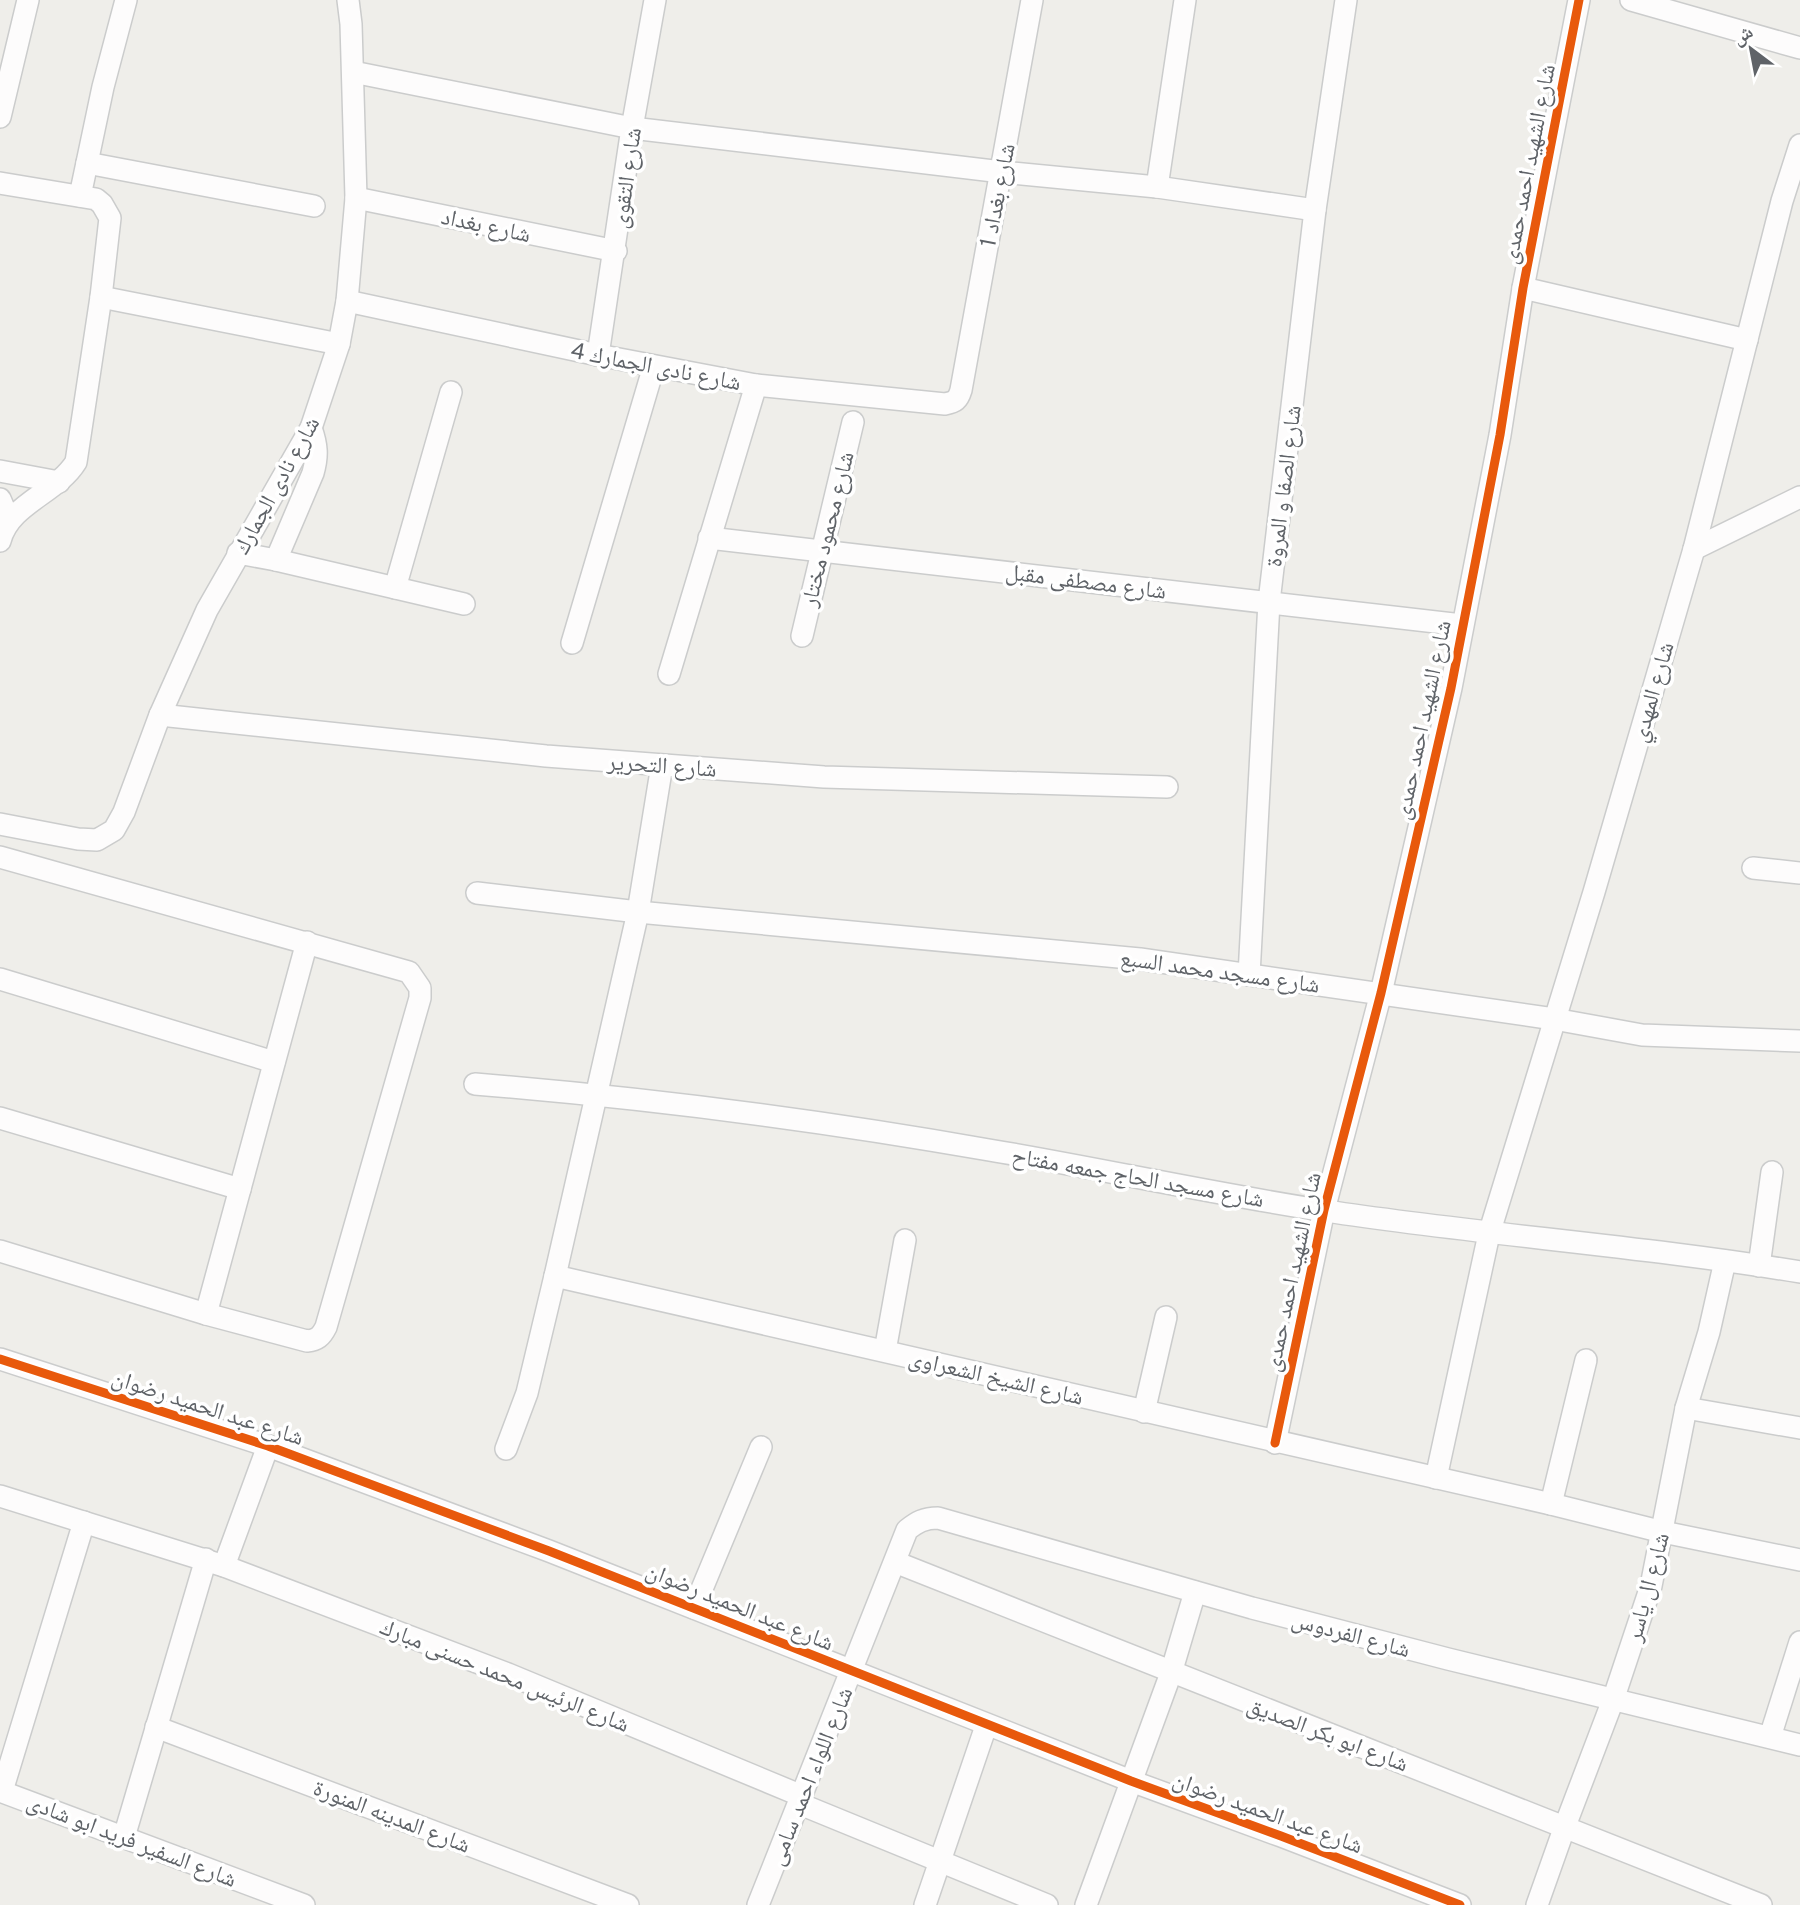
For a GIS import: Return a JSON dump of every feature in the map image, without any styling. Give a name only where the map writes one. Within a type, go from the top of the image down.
[{"type":"street","points":[[0,117],[28,0]]},
{"type":"street","points":[[80,196],[103,87],[126,0]]},
{"type":"street","name":"شارع نادى الجمارك","points":[[0,824],[78,839],[97,839],[114,830],[124,813],[160,715],[207,610],[237,553],[311,428],[339,344],[347,301],[356,198],[348,0]]},
{"type":"street","name":"شارع بغداد 1","points":[[961,390],[1032,0]]},
{"type":"street","points":[[1157,187],[1185,0]]},
{"type":"street","name":"شارع الصفا و المروة","points":[[1249,975],[1269,602],[1315,210],[1346,0]]},
{"type":"street","name":"شارع الشهيد احمد حمدى","points":[[1275,1443],[1324,1210],[1381,993],[1451,688],[1500,435],[1523,288],[1579,0]]},
{"type":"street","points":[[1631,0],[1800,48]]},
{"type":"street","name":"شارع التقوى","points":[[598,355],[616,251],[652,1]]},
{"type":"street","points":[[353,72],[632,128],[1002,172],[1157,187],[1315,210]]},
{"type":"street","name":"شارع المهدي","points":[[1489,1234],[1594,892],[1694,549],[1782,201],[1800,145]]},
{"type":"street","points":[[87,163],[314,206]]},
{"type":"street","points":[[0,183],[96,199],[110,218],[76,462],[59,482],[9,520],[0,541]]},
{"type":"street","name":"شارع بغداد","points":[[356,198],[616,251]]},
{"type":"street","points":[[1523,288],[1748,340]]},
{"type":"street","points":[[101,297],[339,344]]},
{"type":"street","name":"شارع نادى الجمارك 4","points":[[347,301],[598,355],[756,385],[945,404],[958,398],[961,390]]},
{"type":"street","points":[[572,643],[654,366]]},
{"type":"street","points":[[669,674],[756,385]]},
{"type":"street","points":[[395,588],[451,392]]},
{"type":"street","name":"شارع محمود مختار","points":[[802,636],[853,422]]},
{"type":"street","points":[[276,560],[317,459],[317,446],[311,428]]},
{"type":"street","points":[[0,471],[59,482]]},
{"type":"street","points":[[1694,549],[1800,497]]},
{"type":"street","points":[[0,499],[9,520]]},
{"type":"street","name":"شارع مصطفى مقبل","points":[[709,538],[1462,625]]},
{"type":"street","points":[[237,553],[464,604]]},
{"type":"street","name":"شارع التحرير","points":[[160,715],[546,756],[824,777],[1167,787]]},
{"type":"street","points":[[506,1449],[527,1393],[555,1276],[638,912],[663,765]]},
{"type":"street","points":[[0,857],[409,972],[419,988],[419,998],[322,1335],[315,1340],[307,1341],[206,1314],[0,1251]]},
{"type":"street","points":[[1753,868],[1800,873]]},
{"type":"street","name":"شارع مسجد محمد السبع","points":[[477,893],[638,912],[1140,959],[1554,1019],[1642,1035],[1800,1041]]},
{"type":"street","points":[[206,1314],[307,942]]},
{"type":"street","points":[[0,979],[274,1062]]},
{"type":"street","name":"شارع مسجد الحاج جمعه مفتاح","points":[[475,1084],[596,1094],[727,1110],[961,1145],[1324,1210],[1489,1234],[1800,1272]]},
{"type":"street","points":[[0,1118],[240,1189]]},
{"type":"street","points":[[1759,1266],[1772,1172]]},
{"type":"street","points":[[1436,1478],[1489,1234]]},
{"type":"street","points":[[885,1351],[905,1240]]},
{"type":"street","name":"شارع ال ياسر","points":[[1537,1905],[1564,1826],[1613,1700],[1651,1586],[1686,1408],[1709,1332],[1725,1261]]},
{"type":"street","name":"شارع الشيخ الشعراوى","points":[[555,1276],[1663,1532],[1800,1560]]},
{"type":"street","points":[[1144,1412],[1166,1317]]},
{"type":"street","name":"شارع عبد الحميد رضوان","points":[[0,1359],[268,1446],[694,1608],[1131,1782],[1460,1905]]},
{"type":"street","points":[[1551,1504],[1586,1360]]},
{"type":"street","points":[[1686,1408],[1800,1428]]},
{"type":"street","points":[[124,1837],[156,1727],[215,1562],[268,1446]]},
{"type":"street","points":[[694,1608],[761,1447]]},
{"type":"street","name":"شارع الرئيس محمد حسنى مبارك","points":[[0,1496],[215,1562],[508,1674],[1047,1905]]},
{"type":"street","name":"شارع الفردوس","points":[[907,1530],[918,1521],[938,1518],[1195,1592],[1613,1700],[1800,1745]]},
{"type":"street","points":[[1,1791],[84,1522]]},
{"type":"street","name":"شارع اللواء احمد سامى","points":[[758,1905],[907,1530]]},
{"type":"street","name":"شارع ابو بكر الصديق","points":[[895,1562],[1761,1905]]},
{"type":"street","points":[[1086,1905],[1171,1672],[1195,1592]]},
{"type":"street","points":[[1770,1737],[1800,1642]]},
{"type":"street","points":[[925,1905],[986,1726]]},
{"type":"street","name":"شارع المدينه المنورة","points":[[156,1727],[628,1905]]},
{"type":"street","name":"شارع السفير فريد ابو شادى","points":[[1,1791],[304,1905]]},
{"type":"cycle path","points":[[1275,1443],[1324,1210],[1381,993],[1451,688],[1500,435],[1523,288],[1579,0]]},
{"type":"cycle path","points":[[0,1359],[268,1446],[549,1551],[1131,1781],[1460,1905]]}]
